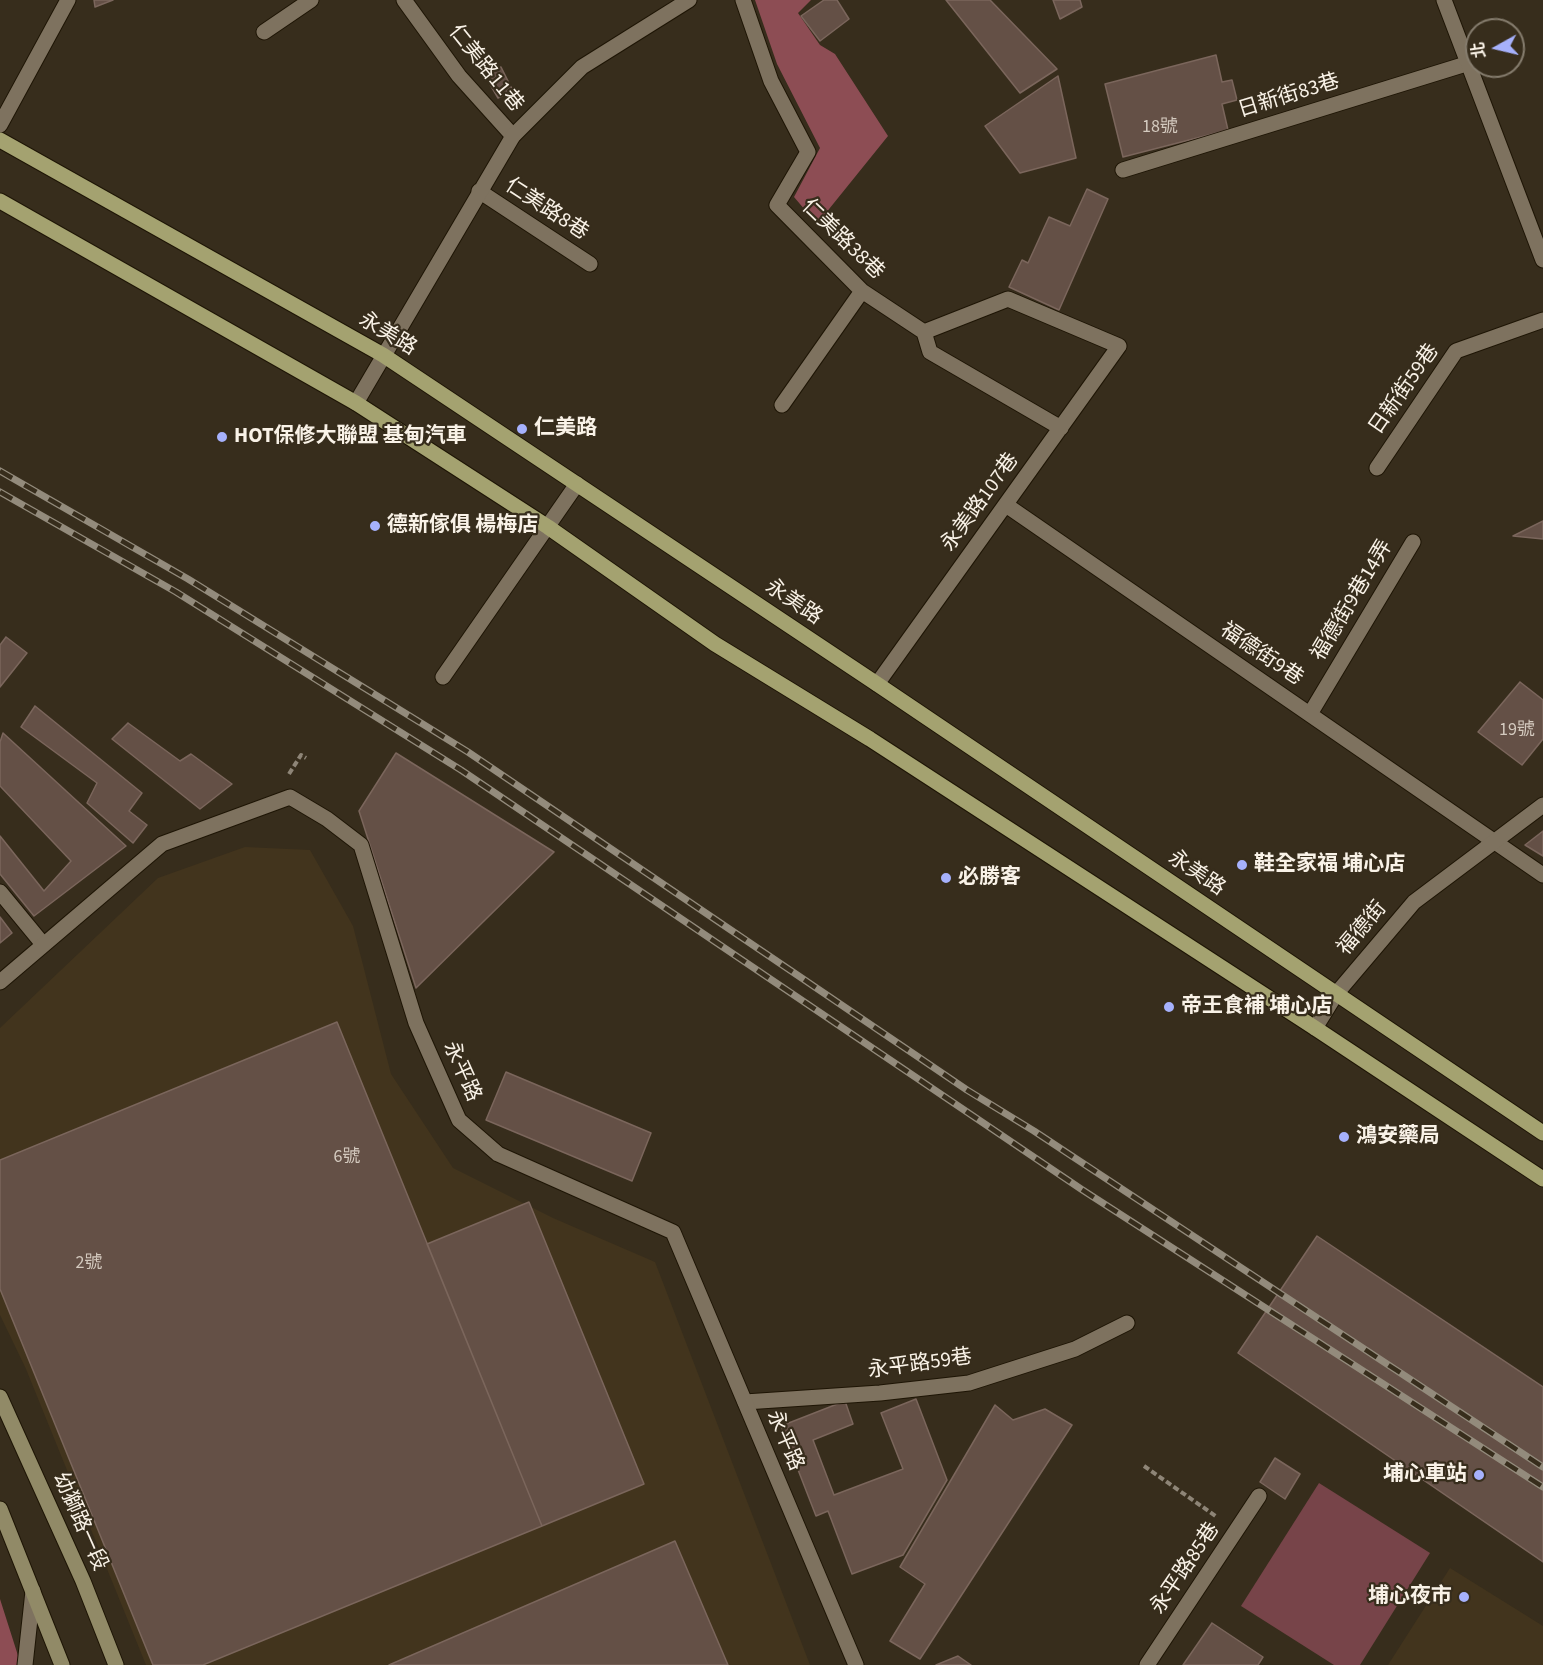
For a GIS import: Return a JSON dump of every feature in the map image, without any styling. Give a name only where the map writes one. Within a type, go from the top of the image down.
[{"type":"main road","name":"永美路","points":[[0,140],[383,355],[877,684],[1543,1133]]},
{"type":"main road","points":[[1,204],[356,403],[548,527],[715,644],[870,739],[1543,1179]]},
{"type":"street","points":[[0,125],[68,0]]},
{"type":"street","points":[[264,32],[311,0]]},
{"type":"street","name":"仁美路11巷","points":[[404,0],[459,76],[513,136]]},
{"type":"street","points":[[356,403],[478,190],[513,136],[582,67],[689,0]]},
{"type":"street","name":"仁美路38巷","points":[[743,0],[771,81],[808,152],[777,205],[862,291],[924,333]]},
{"type":"street","points":[[1444,0],[1465,61]]},
{"type":"street","name":"日新街83巷","points":[[1123,170],[1465,64]]},
{"type":"street","points":[[1472,78],[1543,260]]},
{"type":"street","name":"仁美路8巷","points":[[478,190],[590,264]]},
{"type":"street","points":[[782,405],[862,291]]},
{"type":"street","name":"永美路107巷","points":[[877,684],[1119,346],[1008,299],[924,333]]},
{"type":"street","name":"日新街59巷","points":[[1377,468],[1456,351],[1543,320]]},
{"type":"street","points":[[924,333],[930,352],[1061,428]]},
{"type":"street","points":[[443,677],[577,484]]},
{"type":"street","name":"福德街9巷","points":[[1006,505],[1543,875]]},
{"type":"street","name":"福德街9巷14弄","points":[[1310,714],[1413,542]]},
{"type":"street","name":"永平路","points":[[0,982],[42,943],[162,844],[290,797],[327,819],[361,845],[416,1023],[459,1120],[498,1154],[673,1232],[856,1665]]},
{"type":"street","name":"福德街","points":[[1315,1028],[1336,994],[1414,902],[1493,840],[1543,805]]},
{"type":"street","points":[[0,892],[42,943]]},
{"type":"street","name":"永平路59巷","points":[[745,1402],[880,1394],[969,1383],[1075,1349],[1127,1323]]},
{"type":"street","name":"幼獅路一段","points":[[0,1397],[83,1581],[116,1665]]},
{"type":"street","name":"永平路85巷","points":[[1147,1665],[1259,1496]]},
{"type":"street","points":[[0,1509],[62,1665]]},
{"type":"street","points":[[25,1665],[33,1591]]},
{"type":"path","points":[[286,779],[301,755],[306,758]]},
{"type":"path","points":[[1144,1466],[1237,1531]]},
{"type":"shaded area","points":[[755,0],[811,0],[798,13],[820,45],[835,54],[888,136],[817,224],[794,197],[820,148],[777,64]]},
{"type":"shaded area","points":[[245,847],[310,850],[353,926],[391,1074],[453,1168],[553,1218],[655,1262],[810,1665],[146,1665],[26,1369],[0,1315],[0,1028],[158,878]]},
{"type":"shaded area","points":[[1319,1483],[1430,1553],[1360,1665],[1334,1665],[1241,1606]]},
{"type":"shaded area","name":"埔心夜市","points":[[1450,1568],[1543,1626],[1543,1665],[1388,1665]]},
{"type":"shaded area","points":[[0,1599],[21,1665],[0,1665]]},
{"type":"building","points":[[94,0],[113,0],[95,7]]},
{"type":"building","points":[[824,0],[837,0],[849,19],[820,41],[801,16]]},
{"type":"building","points":[[946,0],[990,0],[1057,69],[1020,93]]},
{"type":"building","points":[[1053,0],[1080,0],[1082,7],[1060,19]]},
{"type":"building","points":[[1216,55],[1222,82],[1232,80],[1237,100],[1222,104],[1228,130],[1123,157],[1105,84]]},
{"type":"building","points":[[501,67],[513,91],[498,98],[484,74]]},
{"type":"building","points":[[1058,76],[1076,158],[1020,173],[985,126]]},
{"type":"building","points":[[1087,189],[1108,199],[1059,310],[1009,287],[1022,260],[1028,263],[1049,217],[1070,226]]},
{"type":"building","points":[[1543,521],[1543,539],[1513,536]]},
{"type":"building","points":[[6,637],[27,653],[0,687],[0,645]]},
{"type":"building","points":[[1520,682],[1543,700],[1543,739],[1522,765],[1478,732]]},
{"type":"building","points":[[35,706],[142,793],[129,811],[147,825],[133,843],[87,803],[97,783],[21,727]]},
{"type":"building","points":[[128,723],[180,761],[191,754],[232,784],[200,809],[112,739]]},
{"type":"building","points":[[3,733],[126,846],[34,916],[0,874],[0,836],[44,891],[71,861],[0,786],[0,742]]},
{"type":"building","points":[[396,753],[554,852],[416,988],[359,811]]},
{"type":"building","points":[[1543,831],[1543,856],[1525,845]]},
{"type":"building","points":[[0,917],[12,933],[0,943]]},
{"type":"building","points":[[337,1022],[542,1526],[203,1665],[153,1665],[0,1289],[0,1160]]},
{"type":"building","points":[[506,1072],[651,1133],[632,1181],[486,1120]]},
{"type":"building","points":[[529,1202],[644,1484],[542,1526],[427,1244]]},
{"type":"building","name":"埔心車站","points":[[1317,1236],[1543,1387],[1543,1562],[1238,1353]]},
{"type":"building","points":[[916,1399],[947,1480],[903,1555],[852,1574],[828,1511],[816,1516],[781,1426],[845,1401],[853,1424],[813,1440],[834,1495],[903,1469],[881,1413]]},
{"type":"building","points":[[995,1405],[1013,1420],[1045,1409],[1072,1425],[920,1659],[890,1641],[925,1584],[900,1567]]},
{"type":"building","points":[[1275,1458],[1300,1474],[1285,1499],[1260,1482]]},
{"type":"building","points":[[675,1541],[728,1665],[389,1665]]},
{"type":"building","points":[[1212,1623],[1263,1657],[1258,1665],[1183,1665]]},
{"type":"building","points":[[958,1656],[971,1665],[936,1665]]},
{"type":"railway","points":[[0,471],[188,579],[468,752],[967,1090],[1034,1131],[1543,1467]]},
{"type":"railway","points":[[0,492],[176,592],[461,770],[1081,1189],[1543,1487]]},
{"type":"place","name":"仁美路","points":[[522,429]]},
{"type":"place","name":"HOT保修大聯盟 基甸汽車","points":[[222,437]]},
{"type":"place","name":"德新傢俱 楊梅店","points":[[375,526]]},
{"type":"place","name":"鞋全家福 埔心店","points":[[1242,865]]},
{"type":"place","name":"必勝客","points":[[946,878]]},
{"type":"place","name":"帝王食補 埔心店","points":[[1169,1007]]},
{"type":"place","name":"鴻安藥局","points":[[1344,1137]]},
{"type":"place","name":"埔心車站","points":[[1479,1475]]},
{"type":"place","name":"埔心夜市","points":[[1464,1597]]}]
